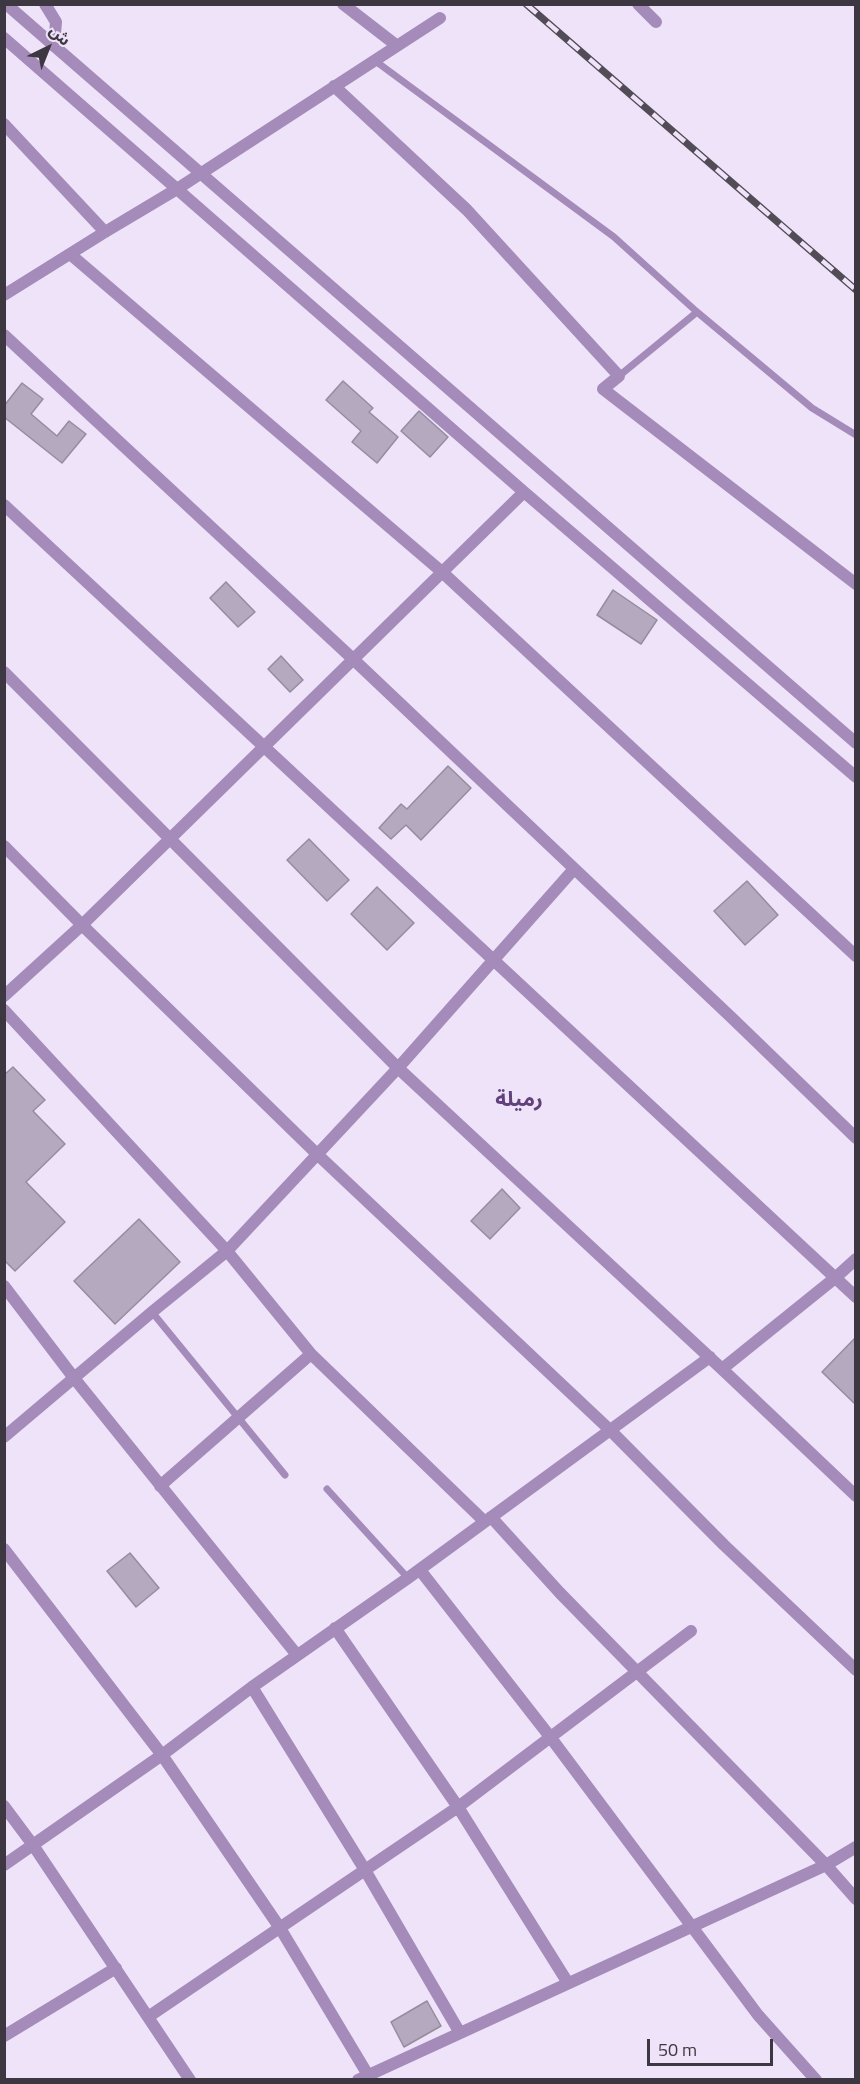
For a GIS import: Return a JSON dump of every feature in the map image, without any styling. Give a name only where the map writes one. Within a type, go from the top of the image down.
[{"type":"street","points":[[6,4],[855,743]]},
{"type":"street","points":[[45,4],[56,22],[54,46]]},
{"type":"street","points":[[343,4],[396,45]]},
{"type":"street","points":[[638,4],[656,22]]},
{"type":"street","points":[[4,295],[177,189],[199,172],[440,18]]},
{"type":"street","points":[[4,38],[524,492],[855,777]]},
{"type":"street","points":[[334,86],[467,210],[619,376],[603,389],[855,584]]},
{"type":"street","points":[[4,124],[105,232]]},
{"type":"street","points":[[70,254],[442,572],[855,956]]},
{"type":"street","points":[[4,335],[353,659],[855,1138]]},
{"type":"street","points":[[4,996],[82,925],[524,492]]},
{"type":"street","points":[[4,505],[855,1297]]},
{"type":"street","points":[[4,672],[398,1068],[855,1495]]},
{"type":"street","points":[[4,846],[318,1155],[611,1431],[724,1545],[855,1670]]},
{"type":"street","points":[[4,1437],[227,1251],[398,1068],[574,869]]},
{"type":"street","points":[[4,1010],[227,1251],[311,1354],[488,1519],[826,1865],[855,1899]]},
{"type":"street","points":[[722,1369],[835,1278],[855,1259]]},
{"type":"street","points":[[4,1286],[74,1378],[297,1655]]},
{"type":"street","points":[[160,1486],[311,1354]]},
{"type":"street","points":[[4,1865],[162,1755],[252,1687],[408,1578],[710,1358]]},
{"type":"street","points":[[4,1549],[162,1755],[279,1928],[363,2077],[826,1865],[855,1847]]},
{"type":"street","points":[[420,1569],[551,1738],[758,2015],[816,2079]]},
{"type":"street","points":[[335,1628],[458,1807],[568,1983]]},
{"type":"street","points":[[148,2018],[458,1807],[691,1631]]},
{"type":"street","points":[[252,1687],[365,1870],[460,2033]]},
{"type":"street","points":[[4,1806],[33,1845],[190,2079]]},
{"type":"street","points":[[4,2036],[116,1968]]},
{"type":"lane","points":[[374,60],[614,237],[697,312],[812,408],[855,435]]},
{"type":"lane","points":[[619,376],[697,312]]},
{"type":"lane","points":[[152,1312],[285,1475]]},
{"type":"lane","points":[[327,1489],[408,1578]]},
{"type":"building","points":[[343,381],[373,408],[369,412],[398,437],[377,463],[352,442],[361,431],[326,400]]},
{"type":"building","points":[[22,383],[43,399],[31,414],[57,436],[69,421],[86,434],[62,463],[4,417],[4,406]]},
{"type":"building","points":[[419,411],[448,437],[430,457],[401,431]]},
{"type":"building","points":[[226,582],[255,612],[238,627],[210,598]]},
{"type":"building","points":[[613,590],[657,620],[641,644],[597,615]]},
{"type":"building","points":[[281,656],[303,680],[290,692],[268,669]]},
{"type":"building","points":[[448,766],[471,788],[421,840],[406,825],[391,839],[379,828],[401,804],[407,809]]},
{"type":"building","points":[[309,839],[349,880],[327,901],[287,860]]},
{"type":"building","points":[[747,881],[778,915],[745,945],[714,911]]},
{"type":"building","points":[[377,887],[414,923],[387,950],[351,914]]},
{"type":"building","points":[[13,1067],[45,1100],[33,1111],[65,1144],[26,1182],[65,1222],[15,1271],[4,1260],[4,1075]]},
{"type":"building","points":[[502,1189],[520,1208],[490,1239],[471,1221]]},
{"type":"building","points":[[139,1219],[180,1262],[115,1324],[74,1281]]},
{"type":"building","points":[[855,1338],[855,1404],[822,1372]]},
{"type":"building","points":[[130,1553],[159,1588],[136,1607],[107,1571]]},
{"type":"building","points":[[427,2001],[441,2026],[404,2047],[391,2022]]},
{"type":"railway","points":[[526,4],[856,290]]},
{"type":"district","name":"رميلة","points":[[519,1101]]}]
